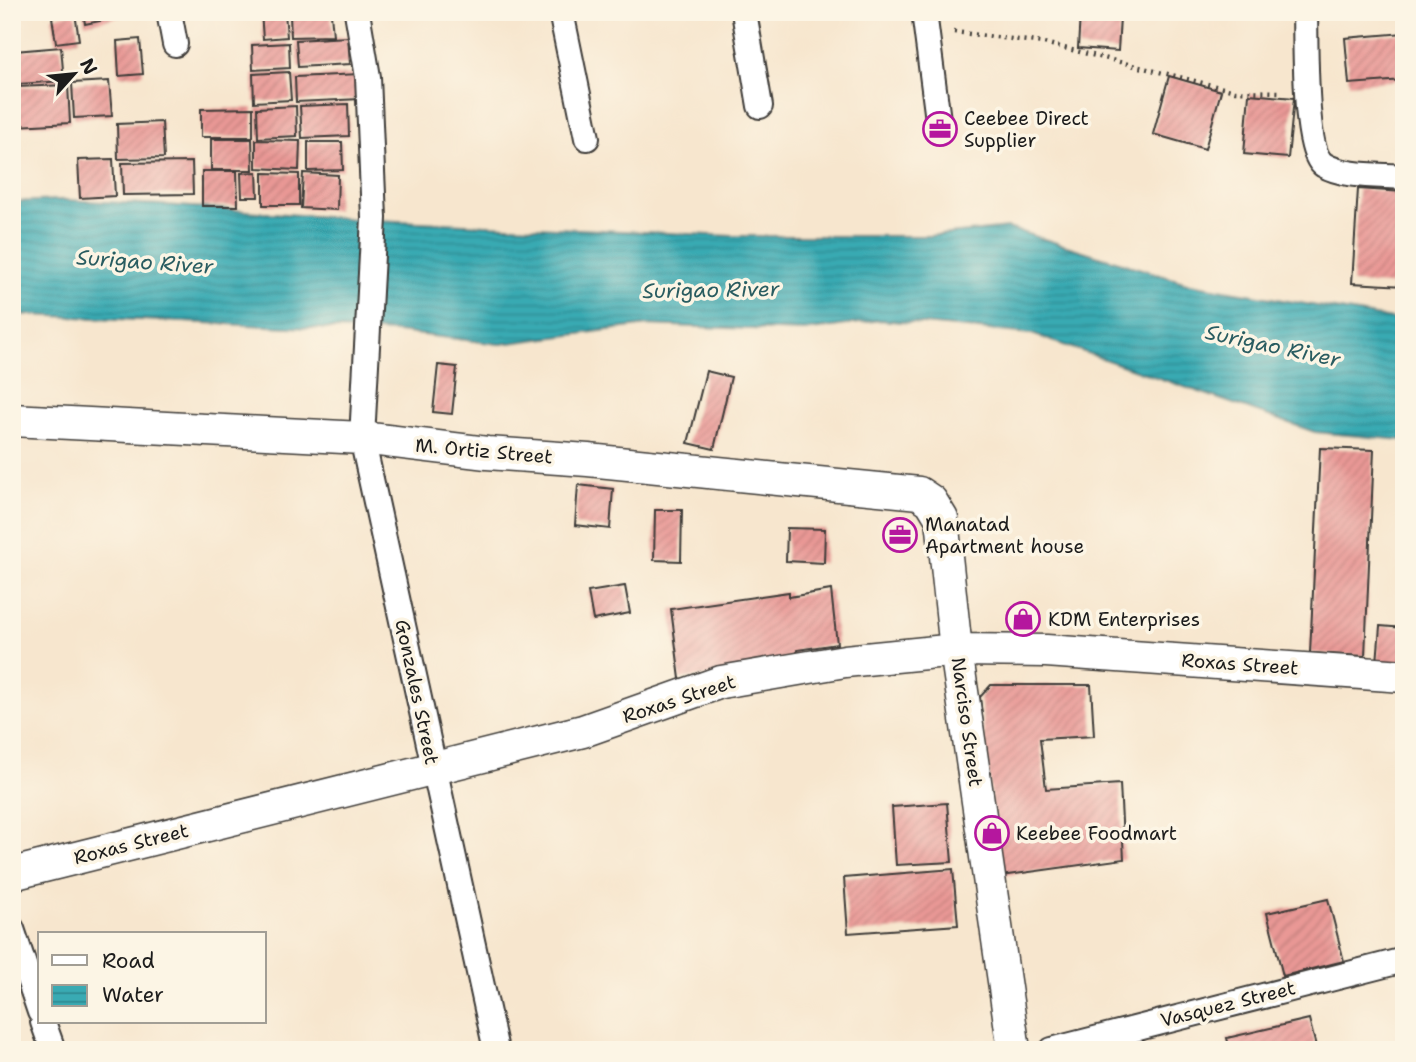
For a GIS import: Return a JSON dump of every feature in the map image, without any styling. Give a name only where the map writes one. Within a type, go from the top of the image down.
[{"type":"street","points":[[169,12],[175,44]]},
{"type":"street","name":"Gonzales Street","points":[[356,12],[368,77],[374,218],[362,438],[496,1050]]},
{"type":"street","points":[[561,12],[587,138]]},
{"type":"street","points":[[744,12],[760,106]]},
{"type":"street","points":[[1305,12],[1307,93],[1313,146],[1322,163],[1342,172],[1404,177]]},
{"type":"street","points":[[926,21],[938,120]]},
{"type":"street","name":"M. Ortiz Street","points":[[12,420],[362,438],[486,453],[588,460],[919,493],[931,501],[942,519]]},
{"type":"street","name":"Narciso Street","points":[[942,519],[956,650],[1014,1050]]},
{"type":"street","name":"Roxas Street","points":[[12,873],[583,731],[721,682],[845,661],[956,650],[1046,651],[1404,676]]},
{"type":"street","points":[[12,929],[38,1006]]},
{"type":"street","name":"Vasquez Street","points":[[1052,1050],[1404,960]]},
{"type":"street","points":[[44,1024],[53,1050]]},
{"type":"path","points":[[926,21],[1044,43],[1235,91],[1307,93]]},
{"type":"water","name":"Surigao River","points":[[63,200],[353,219],[731,236],[930,236],[1008,228],[1190,284],[1404,321],[1404,440],[1315,432],[1032,334],[880,320],[804,331],[647,325],[500,344],[398,332],[12,314],[12,202]]},
{"type":"building","points":[[83,12],[129,12],[129,15],[85,24]]},
{"type":"building","points":[[261,12],[285,12],[287,37],[263,39]]},
{"type":"building","points":[[75,13],[79,40],[56,43],[52,17]]},
{"type":"building","points":[[331,13],[333,36],[291,37],[290,15]]},
{"type":"building","points":[[1080,14],[1120,17],[1118,51],[1078,48]]},
{"type":"building","points":[[1404,33],[1404,80],[1349,84],[1345,38]]},
{"type":"building","points":[[348,37],[350,64],[298,67],[296,40]]},
{"type":"building","points":[[140,39],[143,74],[119,76],[117,41]]},
{"type":"building","points":[[289,43],[290,68],[253,70],[252,45]]},
{"type":"building","points":[[61,47],[64,81],[18,84],[15,51]]},
{"type":"building","points":[[289,72],[291,100],[254,102],[253,74]]},
{"type":"building","points":[[360,74],[361,99],[296,102],[295,77]]},
{"type":"building","points":[[1169,76],[1221,91],[1205,149],[1153,134]]},
{"type":"building","points":[[109,81],[112,116],[74,118],[72,83]]},
{"type":"building","points":[[68,85],[70,123],[17,126],[15,87]]},
{"type":"building","points":[[1249,94],[1294,98],[1288,158],[1244,154]]},
{"type":"building","points":[[348,104],[349,136],[302,138],[300,106]]},
{"type":"building","points":[[296,106],[297,136],[258,138],[257,108]]},
{"type":"building","points":[[253,108],[253,137],[201,137],[201,109]]},
{"type":"building","points":[[162,122],[164,158],[118,159],[117,124]]},
{"type":"building","points":[[211,139],[252,139],[253,170],[211,170]]},
{"type":"building","points":[[256,140],[300,141],[299,170],[256,168]]},
{"type":"building","points":[[308,142],[342,142],[343,170],[308,171]]},
{"type":"building","points":[[113,159],[115,196],[80,198],[78,160]]},
{"type":"building","points":[[192,162],[193,194],[123,195],[122,163]]},
{"type":"building","points":[[202,171],[237,171],[238,206],[202,206]]},
{"type":"building","points":[[257,172],[258,197],[242,197],[241,173]]},
{"type":"building","points":[[263,173],[299,174],[299,205],[263,205]]},
{"type":"building","points":[[303,173],[338,175],[337,210],[301,208]]},
{"type":"building","points":[[1358,189],[1404,192],[1404,286],[1352,283]]},
{"type":"building","points":[[438,365],[457,367],[452,414],[433,412]]},
{"type":"building","points":[[706,371],[731,377],[714,449],[688,443]]},
{"type":"building","points":[[1320,448],[1374,450],[1365,656],[1310,653]]},
{"type":"building","points":[[578,485],[613,489],[610,529],[575,525]]},
{"type":"building","points":[[655,510],[682,510],[681,561],[654,560]]},
{"type":"building","points":[[787,528],[825,529],[824,563],[786,561]]},
{"type":"building","points":[[625,586],[630,613],[593,620],[588,592]]},
{"type":"building","points":[[831,590],[837,644],[797,650],[798,656],[733,672],[680,679],[671,609],[789,592],[789,597]]},
{"type":"building","points":[[1380,626],[1404,628],[1404,665],[1377,663]]},
{"type":"building","points":[[991,685],[1091,685],[1094,736],[1040,739],[1046,789],[1120,784],[1124,859],[1000,876],[980,697]]},
{"type":"building","points":[[947,803],[952,862],[896,865],[892,807]]},
{"type":"building","points":[[953,869],[958,925],[848,933],[844,878]]},
{"type":"building","points":[[1328,899],[1344,961],[1283,976],[1267,913]]},
{"type":"building","points":[[1309,1019],[1317,1050],[1230,1050],[1227,1038]]},
{"type":"place","name":"Ceebee Direct Supplier","points":[[940,129]]},
{"type":"place","name":"Manatad Apartment house","points":[[900,535]]},
{"type":"place","name":"KDM Enterprises","points":[[1023,619]]},
{"type":"place","name":"Keebee Foodmart","points":[[992,833]]}]
